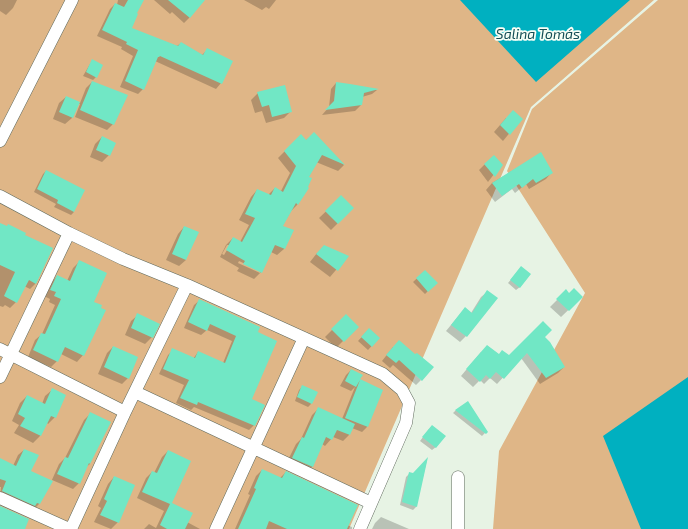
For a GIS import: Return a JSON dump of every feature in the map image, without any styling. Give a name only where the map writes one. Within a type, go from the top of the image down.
[{"type":"street","points":[[0,140],[72,0]]},
{"type":"street","points":[[0,196],[69,233],[123,259],[187,285],[383,374],[402,390],[409,403],[406,423],[360,529]]},
{"type":"street","points":[[0,377],[5,352],[69,233]]},
{"type":"street","points":[[0,498],[70,529],[187,285]]},
{"type":"street","points":[[216,529],[304,338]]},
{"type":"street","points":[[5,352],[125,412]]},
{"type":"street","points":[[135,392],[371,503]]},
{"type":"street","points":[[458,477],[458,529]]},
{"type":"shaded area","points":[[0,0],[654,0],[531,107],[349,529],[0,529]]},
{"type":"shaded area","points":[[658,0],[688,0],[688,529],[493,529],[499,451],[585,293],[507,171],[532,109]]},
{"type":"water","name":"Salina Tomás","points":[[460,0],[630,0],[536,82]]},
{"type":"water","points":[[688,377],[688,529],[641,529],[603,436]]},
{"type":"building","points":[[128,0],[144,0],[137,13],[138,14],[132,28],[178,46],[181,42],[203,55],[207,48],[233,61],[222,84],[160,56],[158,57],[144,90],[125,81],[138,50],[126,44],[127,42],[102,30],[115,3],[124,7]]},
{"type":"building","points":[[168,0],[205,0],[190,18]]},
{"type":"building","points":[[92,59],[103,65],[97,78],[86,72]]},
{"type":"building","points":[[92,81],[128,95],[114,125],[80,110]]},
{"type":"building","points":[[336,82],[379,89],[364,93],[362,105],[325,110],[334,101]]},
{"type":"building","points":[[285,85],[292,112],[272,117],[269,105],[262,107],[257,92]]},
{"type":"building","points":[[66,96],[80,102],[73,118],[59,112]]},
{"type":"building","points":[[513,110],[523,119],[510,135],[500,125]]},
{"type":"building","points":[[314,132],[345,165],[322,155],[309,177],[312,178],[308,187],[309,188],[298,205],[296,203],[283,226],[294,230],[285,249],[275,245],[262,273],[243,264],[245,261],[226,250],[233,237],[242,242],[255,218],[245,214],[257,189],[271,195],[275,187],[283,192],[296,166],[284,151],[301,134],[306,140]]},
{"type":"building","points":[[102,136],[116,143],[110,156],[96,150]]},
{"type":"building","points":[[541,152],[553,173],[536,183],[533,179],[522,188],[519,184],[502,196],[492,183]]},
{"type":"building","points":[[494,155],[503,165],[495,177],[484,164]]},
{"type":"building","points":[[46,170],[85,190],[74,212],[57,203],[58,200],[37,189]]},
{"type":"building","points":[[341,195],[354,208],[338,224],[325,211]]},
{"type":"building","points":[[0,223],[7,226],[8,224],[26,233],[25,235],[53,248],[36,284],[29,280],[17,303],[4,296],[15,272],[0,265]]},
{"type":"building","points":[[184,226],[199,232],[186,260],[172,254]]},
{"type":"building","points":[[324,245],[349,256],[338,271],[316,254]]},
{"type":"building","points":[[79,260],[107,273],[94,302],[102,305],[101,308],[106,310],[84,356],[65,347],[58,362],[33,350],[41,333],[45,334],[61,299],[54,296],[56,292],[50,290],[57,275],[70,281]]},
{"type":"building","points":[[521,266],[531,274],[520,288],[510,280]]},
{"type":"building","points":[[425,270],[438,283],[428,292],[416,278]]},
{"type":"building","points":[[574,288],[583,297],[569,311],[556,299],[566,289],[569,293]]},
{"type":"building","points":[[487,290],[498,298],[467,337],[451,325],[465,307],[472,313]]},
{"type":"building","points":[[199,299],[260,327],[258,332],[277,341],[252,399],[265,405],[255,426],[198,402],[197,405],[180,398],[189,380],[163,369],[172,348],[195,358],[198,351],[225,363],[236,336],[210,324],[207,331],[188,322]]},
{"type":"building","points":[[137,313],[160,324],[153,338],[131,328]]},
{"type":"building","points":[[346,314],[359,327],[344,342],[331,329]]},
{"type":"building","points":[[543,321],[552,330],[545,337],[550,342],[565,367],[546,378],[527,353],[504,379],[496,372],[490,379],[486,375],[480,382],[466,369],[487,345],[499,354],[502,350],[509,355]]},
{"type":"building","points":[[369,328],[380,338],[372,347],[361,337]]},
{"type":"building","points":[[399,340],[415,354],[417,353],[434,367],[422,381],[399,360],[396,363],[386,355]]},
{"type":"building","points":[[113,346],[138,357],[129,379],[104,367]]},
{"type":"building","points":[[351,369],[363,375],[360,379],[383,390],[368,427],[345,418],[360,380],[356,387],[345,381]]},
{"type":"building","points":[[302,385],[318,392],[312,404],[297,397]]},
{"type":"building","points":[[52,388],[66,395],[56,418],[51,416],[41,436],[20,426],[25,418],[18,414],[27,395],[45,404]]},
{"type":"building","points":[[468,401],[488,432],[486,434],[455,410]]},
{"type":"building","points":[[318,407],[355,424],[350,435],[337,430],[332,440],[326,437],[313,467],[292,458],[302,437],[304,438]]},
{"type":"building","points":[[90,412],[111,422],[90,464],[89,463],[80,484],[57,474],[65,457],[68,458]]},
{"type":"building","points":[[432,425],[446,436],[436,448],[422,437]]},
{"type":"building","points":[[24,449],[39,455],[31,471],[53,481],[40,504],[37,503],[35,506],[2,491],[6,481],[0,479],[0,458],[16,466]]},
{"type":"building","points":[[168,450],[191,461],[172,503],[193,513],[185,529],[167,529],[160,525],[170,504],[142,492],[152,471],[157,473]]},
{"type":"building","points":[[428,457],[417,507],[402,502],[409,472],[413,473]]},
{"type":"building","points":[[262,469],[282,478],[286,471],[358,505],[347,529],[287,529],[269,521],[266,529],[238,529],[256,489],[254,488]]},
{"type":"building","points":[[114,476],[135,485],[119,523],[100,515],[107,501],[104,499]]},
{"type":"building","points":[[0,506],[29,519],[25,529],[0,529]]}]
